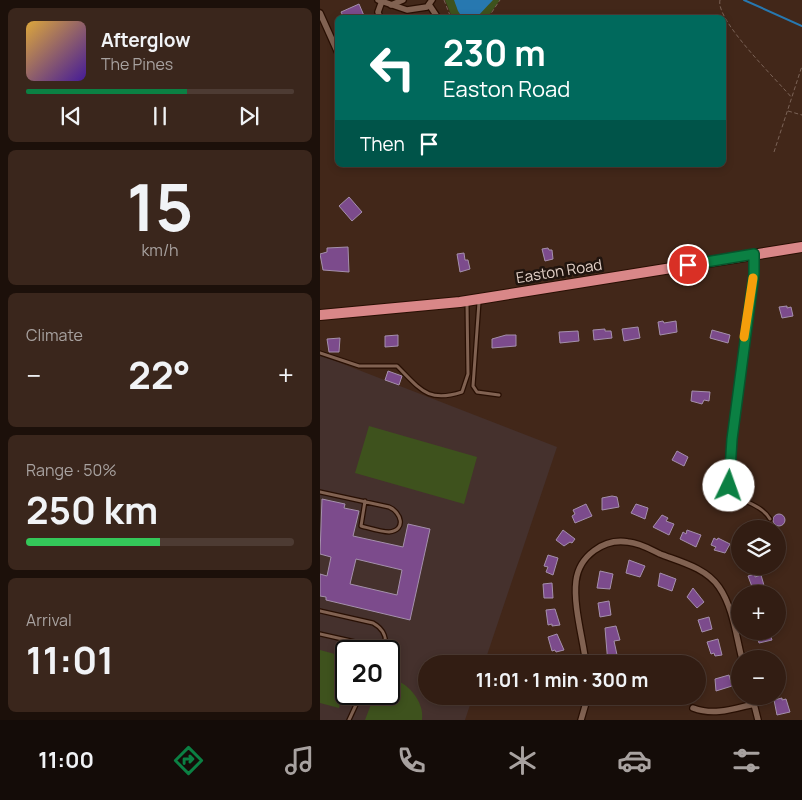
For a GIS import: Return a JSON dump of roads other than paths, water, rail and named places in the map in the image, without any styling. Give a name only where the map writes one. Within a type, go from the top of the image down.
[{"type":"highway","name":"Easton Road","points":[[320,315],[466,301],[802,247]]},
{"type":"street","points":[[391,5],[403,0]]},
{"type":"street","points":[[378,15],[380,1],[412,10],[432,5]]},
{"type":"street","points":[[320,14],[335,46]]},
{"type":"street","points":[[585,655],[576,592],[578,575],[585,560],[592,552],[616,541],[635,543],[699,569],[715,581],[728,605],[740,650]]},
{"type":"street","points":[[581,720],[585,705]]},
{"type":"street","points":[[693,708],[702,712],[718,713],[750,705]]},
{"type":"street","points":[[754,705],[758,720]]},
{"type":"lane","points":[[754,254],[754,274],[728,481],[731,491],[736,497],[760,507],[770,519]]},
{"type":"lane","points":[[479,299],[473,386],[477,392],[499,395]]},
{"type":"lane","points":[[320,353],[359,366],[397,366],[414,384],[434,397],[446,397],[462,392],[468,374],[466,301]]},
{"type":"lane","points":[[320,492],[365,502],[395,509],[400,515],[401,521],[398,527],[388,532],[361,526],[365,502]]},
{"type":"lane","points":[[320,611],[373,623],[380,627],[385,640]]},
{"type":"lane","points":[[320,634],[344,640]]},
{"type":"lane","points":[[349,720],[356,705]]},
{"type":"water","points":[[454,0],[493,0],[479,15],[461,15]]},
{"type":"waterway","points":[[744,0],[802,26]]}]
